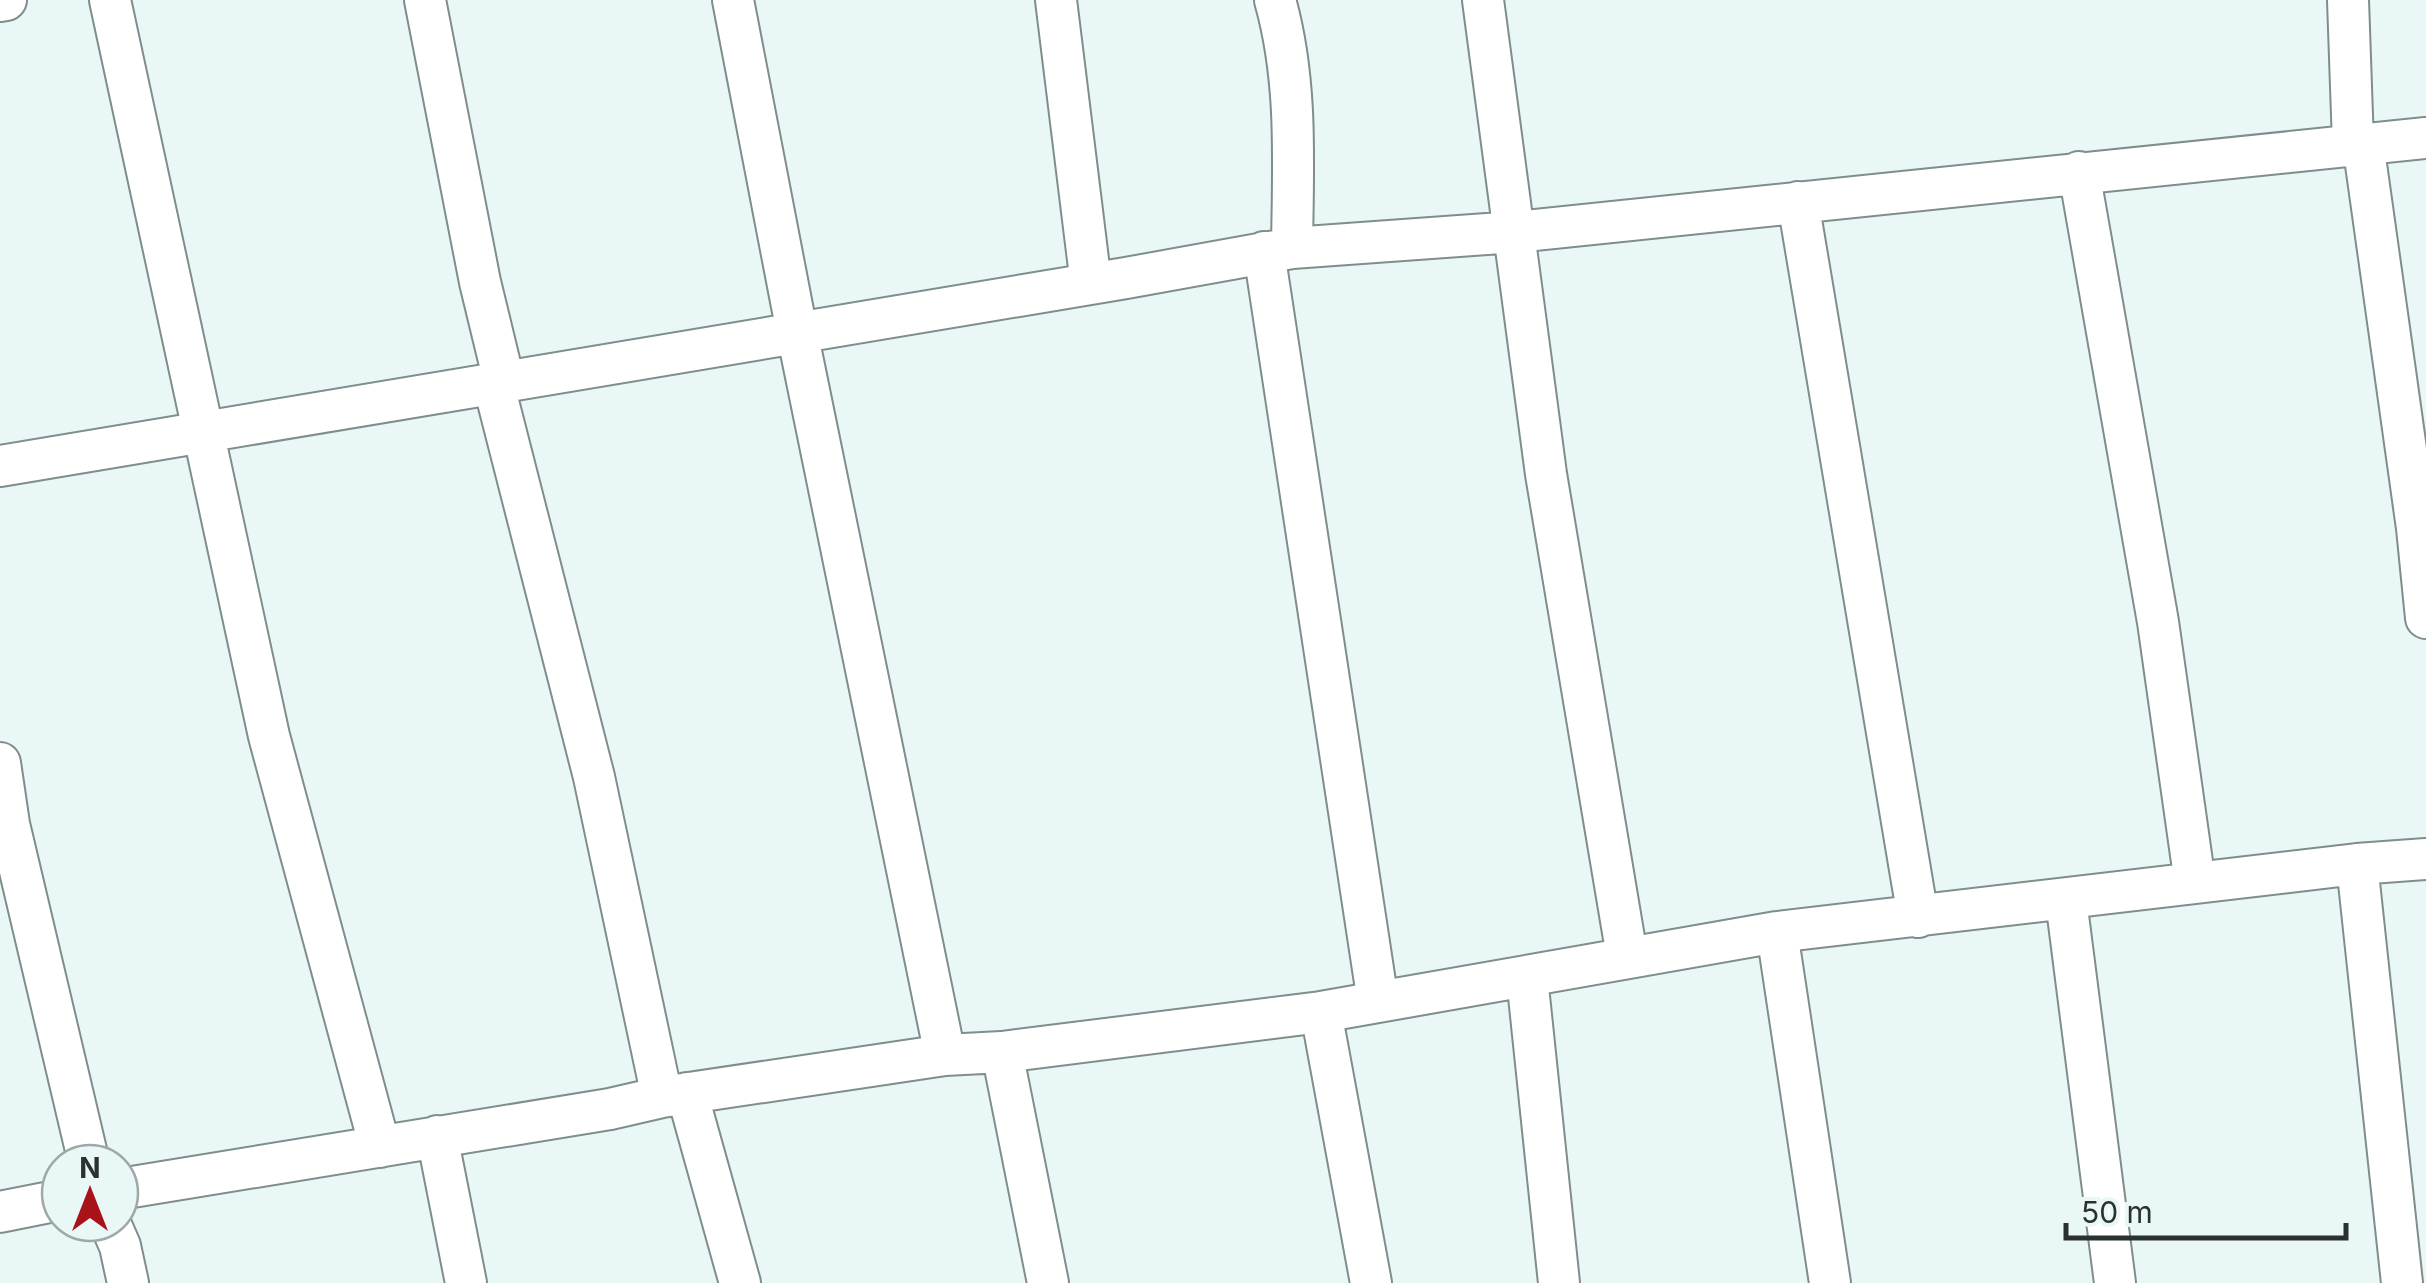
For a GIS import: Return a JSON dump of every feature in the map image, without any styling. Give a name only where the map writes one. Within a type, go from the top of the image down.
[{"type":"street","points":[[110,0],[270,736],[380,1146]]},
{"type":"street","points":[[426,0],[498,382],[594,777],[674,1095],[740,1283]]},
{"type":"street","points":[[733,0],[945,1055]]},
{"type":"street","points":[[1056,0],[1091,284]]},
{"type":"street","points":[[1275,0],[1285,34],[1293,108],[1278,250],[1378,1002]]},
{"type":"street","points":[[1483,0],[1546,474],[1626,956]]},
{"type":"street","points":[[2348,0],[2358,143],[2421,527],[2426,618]]},
{"type":"street","points":[[0,466],[1278,250],[1516,232],[2426,138]]},
{"type":"street","points":[[2079,172],[2158,622],[2195,883]]},
{"type":"street","points":[[1798,202],[1918,916]]},
{"type":"street","points":[[0,763],[9,824],[84,1143]]},
{"type":"street","points":[[140,1186],[610,1109],[674,1095],[945,1055],[1002,1052],[1321,1012],[1777,932],[2426,859]]},
{"type":"street","points":[[2357,864],[2402,1283]]},
{"type":"street","points":[[2066,900],[2115,1283]]},
{"type":"street","points":[[1777,932],[1830,1283]]},
{"type":"street","points":[[1527,977],[1560,1283]]},
{"type":"street","points":[[1321,1012],[1372,1283]]},
{"type":"street","points":[[1002,1052],[1048,1283]]},
{"type":"street","points":[[437,1136],[466,1283]]},
{"type":"street","points":[[0,1212],[40,1204]]},
{"type":"street","points":[[119,1243],[128,1283]]}]
